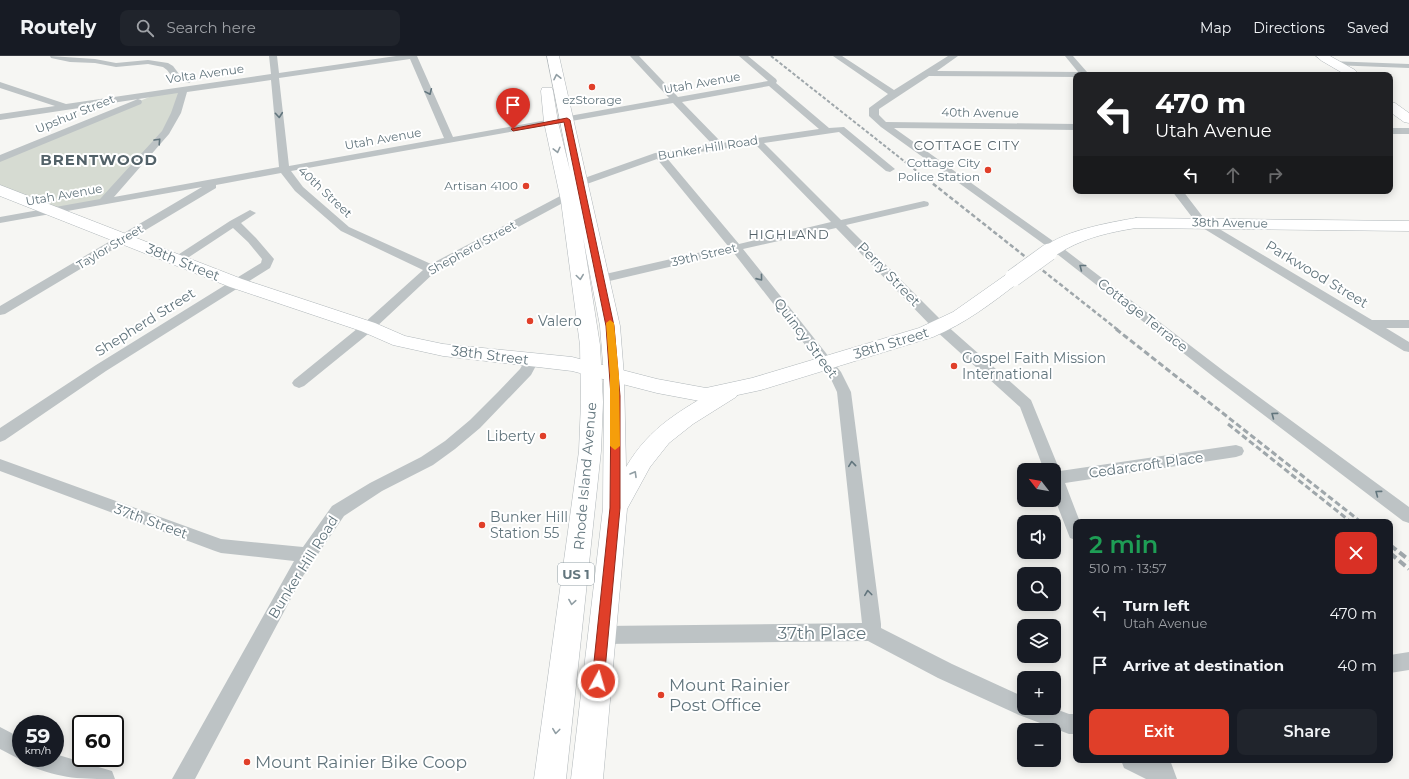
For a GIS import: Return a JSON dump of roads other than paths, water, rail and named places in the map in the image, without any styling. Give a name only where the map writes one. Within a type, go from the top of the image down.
[{"type":"main road","name":"Rhode Island Avenue","points":[[542,56],[559,121],[580,183],[610,326],[603,372],[592,402],[590,451],[550,779]]},
{"type":"main road","name":"Rhode Island Avenue","points":[[553,56],[568,196],[590,345],[603,372],[615,508],[587,779]]},
{"type":"main road","points":[[1327,60],[1338,72]]},
{"type":"main road","points":[[1327,60],[1350,72]]},
{"type":"main road","points":[[1393,108],[1409,119]]},
{"type":"main road","name":"38th Street","points":[[0,190],[236,283],[368,327],[400,341],[443,350],[572,364],[603,372],[632,387],[679,399],[692,399],[705,395],[728,392],[827,362],[888,346],[940,327],[962,315],[1052,250]]},
{"type":"main road","name":"38th Avenue","points":[[1052,250],[1094,230],[1136,223],[1409,226]]},
{"type":"main road","points":[[615,508],[640,464],[661,438],[679,422],[728,392]]},
{"type":"street","points":[[54,56],[70,60],[95,61],[116,65],[148,62],[165,65],[170,68],[176,76],[190,80]]},
{"type":"street","name":"40th Street","points":[[273,56],[284,170],[299,189],[345,229],[431,269]]},
{"type":"street","points":[[413,56],[450,140]]},
{"type":"street","name":"Volta Avenue","points":[[0,117],[413,56]]},
{"type":"street","points":[[634,56],[718,145]]},
{"type":"street","points":[[743,56],[773,81],[770,84],[827,131]]},
{"type":"street","points":[[838,56],[894,94],[954,56]]},
{"type":"street","points":[[1069,56],[1082,72]]},
{"type":"street","points":[[1327,60],[1409,66]]},
{"type":"street","points":[[928,73],[1073,75]]},
{"type":"street","name":"Utah Avenue","points":[[0,220],[770,84]]},
{"type":"street","points":[[0,85],[66,107]]},
{"type":"street","points":[[104,201],[166,132],[176,113],[183,90]]},
{"type":"street","name":"Upshur Street","points":[[0,159],[159,93]]},
{"type":"street","name":"Cottage Terrace","points":[[894,94],[874,112],[884,125],[1409,516]]},
{"type":"street","name":"40th Avenue","points":[[884,125],[1073,127]]},
{"type":"street","name":"Bunker Hill Road","points":[[580,183],[659,155],[718,145],[841,129],[890,169]]},
{"type":"street","points":[[1393,131],[1409,131]]},
{"type":"street","name":"Perry Street","points":[[757,141],[940,327],[1026,404],[1050,463]]},
{"type":"street","name":"Quincy Street","points":[[659,155],[827,362],[836,375],[844,392],[872,624],[870,632]]},
{"type":"street","name":"Taylor Street","points":[[0,312],[220,181]]},
{"type":"street","name":"Parkwood Street","points":[[1179,194],[1202,223],[1409,348]]},
{"type":"street","name":"Shepherd Street","points":[[368,327],[431,269],[568,196]]},
{"type":"street","name":"39th Street","points":[[601,279],[924,204]]},
{"type":"street","points":[[176,260],[250,213]]},
{"type":"street","name":"Shepherd Street","points":[[0,436],[100,368],[266,265],[268,259],[252,240],[234,223]]},
{"type":"street","points":[[1369,324],[1409,324]]},
{"type":"street","points":[[299,383],[368,327]]},
{"type":"street","name":"Bunker Hill Road","points":[[182,779],[307,555],[338,511],[376,487],[427,461],[450,445],[475,424],[503,396],[526,372],[532,360]]},
{"type":"street","name":"Cedarcroft Place","points":[[1061,473],[1236,451]]},
{"type":"street","name":"37th Street","points":[[0,465],[221,546],[307,555]]},
{"type":"street","name":"Perry Street","points":[[1061,493],[1073,525]]},
{"type":"street","name":"37th Place","points":[[603,635],[870,632],[945,671],[1017,704]]},
{"type":"street","points":[[1393,664],[1409,661]]},
{"type":"street","name":"37th Place","points":[[1045,715],[1073,725]]},
{"type":"street","points":[[0,738],[12,744]]},
{"type":"street","points":[[1140,763],[1164,772]]},
{"type":"street","points":[[63,767],[104,779]]},
{"type":"railway","points":[[771,56],[923,176]]},
{"type":"railway","points":[[922,175],[1118,330]]},
{"type":"railway","points":[[1116,329],[1357,519]]},
{"type":"railway","points":[[1228,424],[1347,519]]},
{"type":"railway","points":[[1393,547],[1409,560]]},
{"type":"railway","points":[[1393,556],[1409,569]]},
{"type":"place","name":"ezStorage","points":[[592,87]]},
{"type":"place","name":"Cottage City Police Station","points":[[988,170]]},
{"type":"place","name":"Artisan 4100","points":[[526,186]]},
{"type":"place","name":"Valero","points":[[530,321]]},
{"type":"place","name":"Gospel Faith Mission International","points":[[954,366]]},
{"type":"place","name":"Liberty","points":[[543,436]]},
{"type":"place","name":"Bunker Hill Station 55","points":[[482,525]]},
{"type":"place","name":"Mount Rainier Post Office","points":[[661,695]]},
{"type":"place","name":"Mount Rainier Bike Coop","points":[[247,762]]},
{"type":"district","name":"COTTAGE CITY","points":[[967,145]]},
{"type":"district","name":"BRENTWOOD","points":[[99,160]]},
{"type":"district","name":"HIGHLAND","points":[[789,234]]}]
